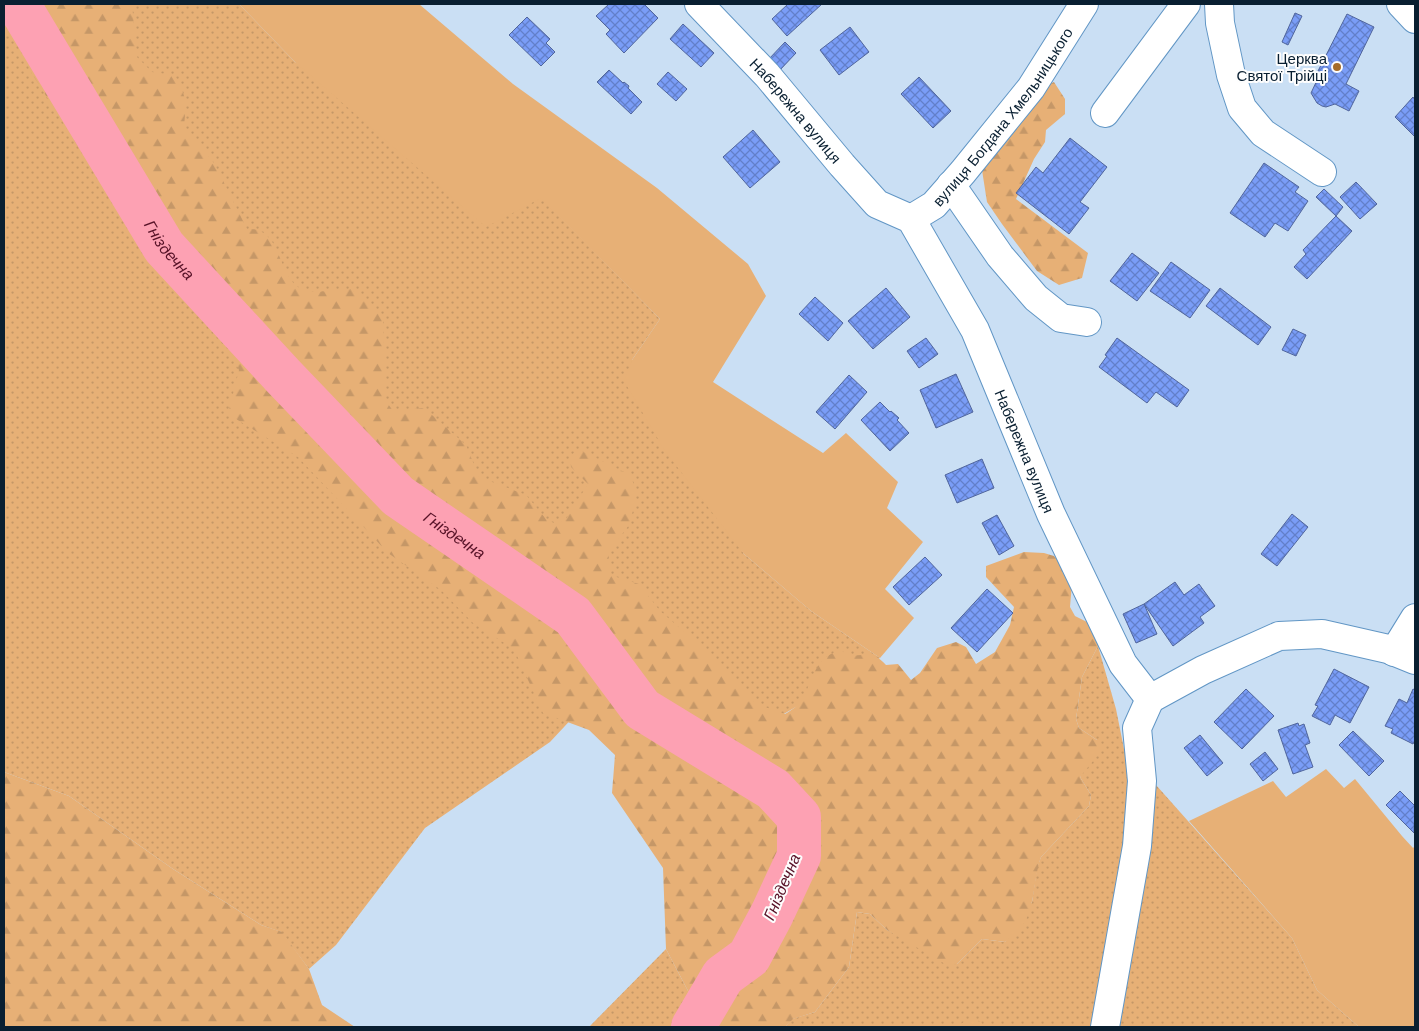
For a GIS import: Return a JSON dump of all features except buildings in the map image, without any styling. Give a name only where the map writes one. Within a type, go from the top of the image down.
[{"type":"street","name":"Набережна вулиця","points":[[699,4],[767,75],[877,204],[911,219],[975,330],[1051,514],[1123,664],[1150,699]]},
{"type":"street","name":"вулиця Богдана Хмельницького","points":[[911,219],[934,205],[1032,88],[1084,4]]},
{"type":"street","points":[[1105,113],[1186,4]]},
{"type":"street","points":[[1219,4],[1220,23],[1231,75],[1242,108],[1263,132],[1322,172]]},
{"type":"street","points":[[1401,4],[1415,19]]},
{"type":"street","points":[[951,185],[1000,256],[1036,298],[1061,318],[1087,322]]},
{"type":"street","points":[[1106,1027],[1137,846],[1142,781],[1137,728],[1150,699],[1203,670],[1279,636],[1322,634],[1405,656],[1415,618]]},
{"type":"green space","points":[[4,4],[239,4],[295,62],[541,197],[660,319],[632,360],[744,554],[811,611],[880,658],[770,722],[578,712],[550,742],[425,828],[336,945],[309,969],[281,932],[261,925],[173,869],[69,796],[4,772]]},
{"type":"green space","points":[[10,4],[132,4],[137,57],[152,72],[173,75],[180,82],[186,103],[184,127],[214,163],[247,229],[259,230],[269,237],[287,273],[299,287],[313,292],[351,289],[383,318],[386,401],[393,411],[424,408],[466,445],[479,477],[526,495],[546,519],[556,524],[566,519],[588,484],[571,467],[570,457],[578,449],[628,474],[633,482],[635,503],[629,525],[608,553],[610,575],[639,584],[660,611],[709,653],[756,704],[785,714],[801,701],[820,663],[832,653],[841,650],[849,656],[869,655],[886,665],[898,664],[911,680],[920,673],[937,648],[956,642],[966,647],[976,664],[995,652],[1010,625],[1014,607],[986,577],[986,566],[1024,552],[1044,553],[1054,556],[1062,564],[1072,583],[1070,607],[1075,616],[1093,625],[1097,635],[1098,646],[1082,677],[1076,719],[1079,728],[1097,740],[1101,751],[1080,777],[1091,795],[1089,806],[1041,857],[1030,910],[1020,928],[1005,942],[982,939],[957,964],[947,965],[887,930],[870,914],[857,912],[849,967],[815,1012],[793,1019],[785,1027],[707,1027],[666,949],[663,868],[612,793],[615,755],[589,730],[543,713],[514,649],[473,623],[441,590],[388,553],[298,457],[228,414],[239,370],[215,320],[172,274],[170,242],[162,236],[139,234],[132,227],[107,175],[88,162],[29,69],[24,35]]},
{"type":"green space","points":[[239,4],[419,4],[513,84],[657,188],[748,264],[766,296],[713,382],[823,453],[846,433],[898,482],[887,508],[923,542],[885,589],[914,618],[880,658],[811,611],[744,554],[665,451],[624,381],[632,360],[660,319],[541,198],[486,227],[295,62]]},
{"type":"green space","points":[[1054,82],[1065,99],[1065,114],[1046,130],[1045,142],[1034,159],[1016,199],[1088,253],[1082,278],[1059,285],[1037,271],[987,202],[982,170],[1041,88]]},
{"type":"green space","points":[[1098,646],[1116,709],[1124,749],[1292,938],[1317,990],[1359,1027],[785,1027],[792,1019],[815,1012],[849,967],[857,912],[870,914],[887,930],[957,964],[982,939],[1005,942],[1032,902],[1037,868],[1041,857],[1089,806],[1091,795],[1080,777],[1097,740],[1079,728],[1076,719],[1082,677]]},
{"type":"green space","points":[[1326,769],[1344,788],[1355,779],[1402,836],[1413,848],[1415,846],[1415,1027],[1359,1027],[1317,990],[1292,938],[1189,821],[1273,781],[1286,797]]},
{"type":"green space","points":[[4,772],[69,796],[173,869],[261,925],[282,932],[309,969],[322,1005],[355,1027],[4,1027]]},
{"type":"green space","points":[[666,949],[707,1027],[589,1027]]},
{"type":"green space","points":[[973,1018],[981,1022],[984,1027],[958,1027],[965,1021]]},
{"type":"waterway","name":"Гніздечна","points":[[18,4],[164,247],[283,376],[398,496],[573,616],[642,709],[773,789],[799,817],[799,856],[772,914],[749,957],[723,976],[693,1027]]},
{"type":"place","name":"Церква Святої Трійці","points":[[1337,67]]}]
